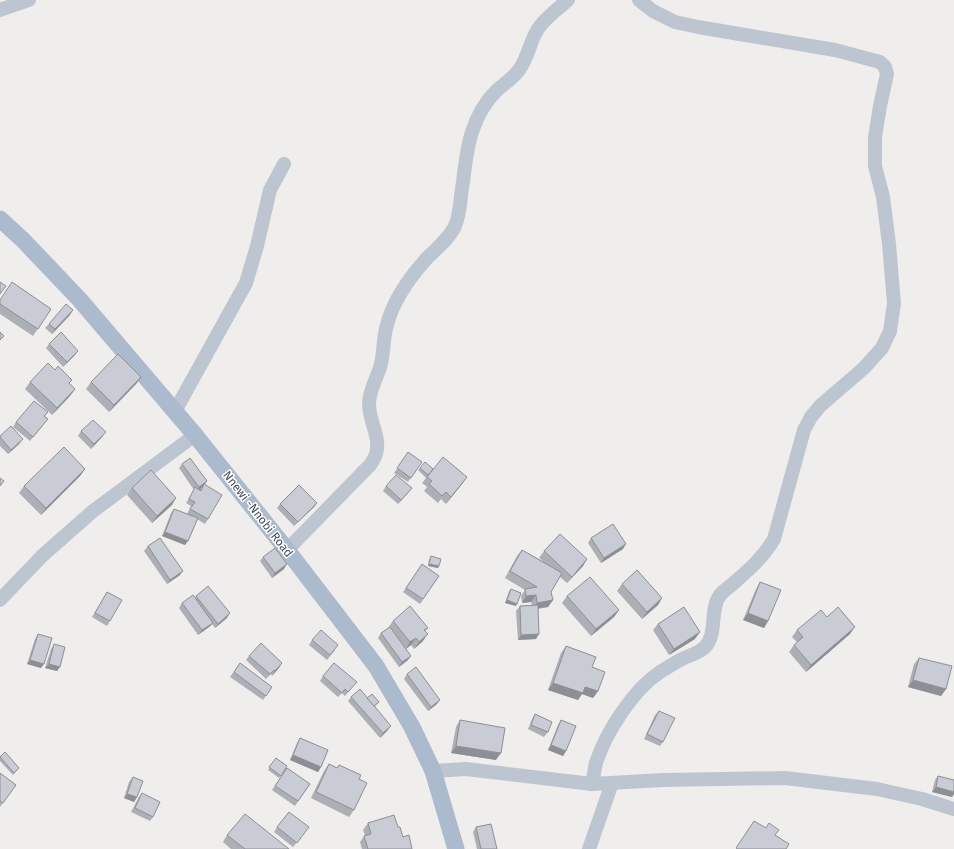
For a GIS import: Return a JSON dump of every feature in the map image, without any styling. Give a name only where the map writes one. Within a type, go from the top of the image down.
[{"type":"main road","name":"Nnewi -Nnobi Road","points":[[0,219],[23,240],[80,300],[195,435],[287,550],[376,666],[412,727],[433,771],[456,849]]},
{"type":"street","points":[[0,10],[29,0]]},
{"type":"street","points":[[287,550],[370,465],[376,455],[377,438],[373,427],[369,404],[371,390],[381,365],[386,326],[389,316],[397,298],[407,284],[421,265],[454,227],[459,215],[462,183],[472,132],[480,111],[496,91],[518,71],[528,55],[530,45],[538,29],[568,0]]},
{"type":"street","points":[[592,784],[596,764],[606,740],[621,714],[636,694],[659,673],[701,651],[706,646],[711,639],[716,604],[720,595],[760,559],[767,550],[774,538],[804,430],[811,417],[820,406],[864,368],[882,348],[890,331],[894,303],[883,198],[875,166],[875,137],[887,74],[886,67],[880,62],[835,50],[675,22],[653,11],[639,0]]},
{"type":"street","points":[[175,412],[246,282],[257,246],[270,190],[284,164]]},
{"type":"street","points":[[0,600],[42,556],[93,511],[195,435]]},
{"type":"street","points":[[433,771],[466,769],[592,784],[663,780],[785,778],[877,789],[922,799],[954,809]]},
{"type":"street","points":[[589,849],[612,783]]},
{"type":"building","points":[[0,282],[6,286],[0,294]]},
{"type":"building","points":[[12,282],[51,309],[38,329],[0,304],[0,300]]},
{"type":"building","points":[[66,304],[73,310],[55,329],[49,324]]},
{"type":"building","points":[[0,332],[4,336],[0,340]]},
{"type":"building","points":[[61,332],[78,351],[67,362],[49,344]]},
{"type":"building","points":[[118,354],[141,377],[114,405],[91,382]]},
{"type":"building","points":[[48,363],[55,370],[58,366],[72,380],[69,383],[75,389],[57,408],[30,382]]},
{"type":"building","points":[[34,401],[48,412],[44,416],[48,419],[33,437],[16,422]]},
{"type":"building","points":[[93,420],[106,432],[94,444],[81,431]]},
{"type":"building","points":[[11,426],[23,439],[11,450],[0,436]]},
{"type":"building","points":[[64,447],[85,469],[46,508],[24,486]]},
{"type":"building","points":[[408,452],[422,462],[411,478],[397,468]]},
{"type":"building","points":[[443,457],[467,477],[451,497],[446,492],[442,496],[429,484],[432,481],[427,477]]},
{"type":"building","points":[[190,458],[207,481],[199,487],[182,464]]},
{"type":"building","points":[[425,462],[433,469],[428,475],[420,468]]},
{"type":"building","points":[[151,470],[176,498],[157,516],[132,488]]},
{"type":"building","points":[[396,475],[412,488],[401,500],[386,486]]},
{"type":"building","points":[[0,478],[4,481],[0,486]]},
{"type":"building","points":[[204,484],[222,495],[208,519],[190,509],[195,502],[189,499],[195,487],[201,491]]},
{"type":"building","points":[[299,485],[317,503],[298,522],[280,504]]},
{"type":"building","points":[[174,509],[198,518],[188,541],[165,532]]},
{"type":"building","points":[[613,524],[626,544],[604,558],[591,538]]},
{"type":"building","points":[[560,534],[587,559],[572,577],[544,551]]},
{"type":"building","points":[[160,538],[183,571],[170,580],[148,546]]},
{"type":"building","points":[[275,548],[287,564],[275,573],[263,557]]},
{"type":"building","points":[[522,550],[562,573],[551,592],[553,600],[537,603],[536,595],[526,596],[525,589],[537,587],[510,571]]},
{"type":"building","points":[[431,556],[441,559],[439,566],[429,564]]},
{"type":"building","points":[[422,564],[439,576],[423,599],[406,588]]},
{"type":"building","points":[[637,570],[662,598],[647,612],[622,584]]},
{"type":"building","points":[[590,577],[619,610],[596,629],[567,596]]},
{"type":"building","points":[[760,582],[781,590],[768,621],[748,613]]},
{"type":"building","points":[[208,586],[230,613],[218,624],[196,596]]},
{"type":"building","points":[[511,589],[521,593],[517,604],[507,600]]},
{"type":"building","points":[[107,592],[122,600],[110,621],[95,613]]},
{"type":"building","points":[[193,595],[213,623],[202,630],[182,603]]},
{"type":"building","points":[[538,605],[539,634],[521,635],[520,606]]},
{"type":"building","points":[[410,606],[428,628],[424,630],[428,634],[419,642],[416,638],[410,642],[393,621]]},
{"type":"building","points":[[684,607],[700,632],[674,649],[658,624]]},
{"type":"building","points":[[838,607],[855,627],[811,665],[794,645],[803,637],[797,630],[821,610],[827,617]]},
{"type":"building","points":[[390,627],[411,656],[402,662],[381,633]]},
{"type":"building","points":[[321,630],[338,645],[330,655],[312,640]]},
{"type":"building","points":[[38,634],[52,638],[44,664],[30,660]]},
{"type":"building","points":[[261,643],[282,663],[270,674],[249,656]]},
{"type":"building","points":[[54,644],[65,647],[60,667],[49,664]]},
{"type":"building","points":[[566,646],[596,657],[592,667],[605,672],[598,691],[585,687],[583,693],[553,683]]},
{"type":"building","points":[[919,658],[952,666],[946,689],[913,680]]},
{"type":"building","points":[[240,663],[272,687],[266,696],[234,672]]},
{"type":"building","points":[[334,663],[357,682],[348,692],[345,689],[342,693],[323,676]]},
{"type":"building","points":[[416,667],[440,700],[431,707],[407,674]]},
{"type":"building","points":[[360,689],[391,726],[383,733],[351,697]]},
{"type":"building","points":[[372,694],[379,702],[374,706],[367,698]]},
{"type":"building","points":[[659,711],[675,718],[663,742],[647,734]]},
{"type":"building","points":[[535,714],[552,722],[548,732],[531,725]]},
{"type":"building","points":[[460,720],[505,728],[501,753],[456,746]]},
{"type":"building","points":[[561,720],[576,726],[566,751],[551,745]]},
{"type":"building","points":[[300,738],[328,750],[321,767],[293,755]]},
{"type":"building","points":[[5,752],[19,768],[14,773],[0,757]]},
{"type":"building","points":[[276,758],[287,766],[281,776],[269,767]]},
{"type":"building","points":[[329,764],[337,768],[339,765],[361,775],[359,779],[367,783],[354,810],[316,792]]},
{"type":"building","points":[[287,768],[310,784],[298,801],[275,786]]},
{"type":"building","points":[[0,773],[16,785],[3,803],[0,801]]},
{"type":"building","points":[[938,776],[954,780],[954,792],[936,787]]},
{"type":"building","points":[[133,777],[143,781],[137,797],[127,794]]},
{"type":"building","points":[[142,793],[160,802],[153,817],[135,808]]},
{"type":"building","points":[[289,812],[309,827],[297,843],[277,827]]},
{"type":"building","points":[[245,814],[289,849],[245,849],[227,835]]},
{"type":"building","points":[[394,815],[403,837],[409,835],[412,849],[368,849],[364,836],[371,834],[368,823]]},
{"type":"building","points":[[754,821],[766,828],[769,823],[779,830],[775,835],[789,844],[786,849],[736,848]]},
{"type":"building","points":[[491,824],[497,849],[481,849],[476,827]]}]
